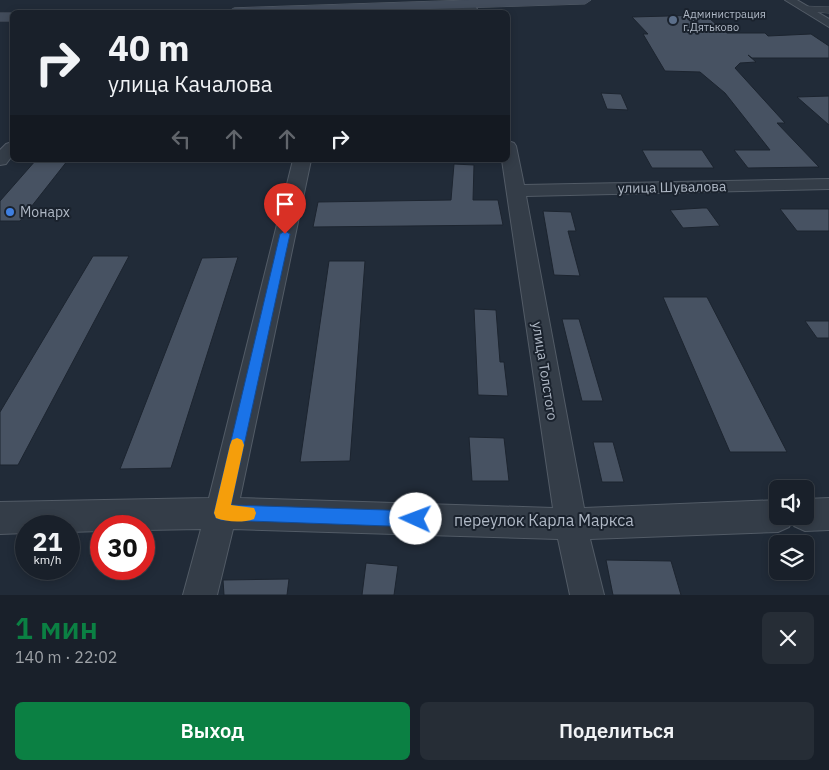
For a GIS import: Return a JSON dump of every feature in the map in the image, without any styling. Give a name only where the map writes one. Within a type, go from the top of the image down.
[{"type":"main road","points":[[356,10],[585,0]]},
{"type":"street","points":[[790,0],[829,24]]},
{"type":"street","points":[[415,7],[416,9],[471,8],[472,10]]},
{"type":"street","points":[[804,8],[829,10]]},
{"type":"street","points":[[0,160],[10,149]]},
{"type":"street","name":"улица Толстого","points":[[510,157],[571,524],[587,595]]},
{"type":"street","points":[[200,595],[221,513],[302,162]]},
{"type":"street","name":"улица Шувалова","points":[[516,191],[829,184]]},
{"type":"street","name":"переулок Карла Маркса","points":[[0,518],[221,513],[571,524],[769,516]]},
{"type":"street","points":[[814,515],[829,514]]},
{"type":"building","points":[[705,15],[727,33],[765,33],[768,36],[811,34],[829,46],[829,58],[752,58],[748,55],[756,62],[740,63],[735,68],[785,123],[777,123],[819,167],[748,168],[734,150],[770,150],[725,93],[700,72],[665,71],[643,34],[648,34],[632,17]]},
{"type":"building","points":[[601,93],[621,94],[628,110],[607,109]]},
{"type":"building","points":[[829,96],[829,125],[797,97]]},
{"type":"building","points":[[642,150],[702,150],[714,168],[652,168]]},
{"type":"building","points":[[34,162],[66,162],[20,221],[0,221],[0,201]]},
{"type":"building","points":[[454,164],[474,165],[473,200],[498,200],[503,225],[313,227],[318,202],[451,200]]},
{"type":"building","points":[[707,208],[720,226],[683,228],[670,210]]},
{"type":"building","points":[[780,209],[829,209],[829,231],[797,231]]},
{"type":"building","points":[[543,211],[571,212],[576,231],[568,231],[580,276],[554,275]]},
{"type":"building","points":[[93,256],[129,256],[18,465],[0,465],[0,412]]},
{"type":"building","points":[[238,257],[171,468],[120,469],[202,258]]},
{"type":"building","points":[[329,261],[365,261],[350,461],[300,462]]},
{"type":"building","points":[[663,297],[707,297],[787,452],[730,452]]},
{"type":"building","points":[[474,309],[496,310],[500,362],[504,362],[508,396],[478,395]]},
{"type":"building","points":[[562,319],[579,319],[603,401],[582,401]]},
{"type":"building","points":[[805,321],[829,321],[829,338],[817,338]]},
{"type":"building","points":[[469,437],[504,438],[509,481],[472,481]]},
{"type":"building","points":[[593,442],[613,442],[624,482],[602,482]]},
{"type":"building","points":[[606,560],[671,561],[681,595],[613,595]]},
{"type":"building","points":[[366,563],[398,566],[394,595],[362,595]]},
{"type":"building","points":[[289,579],[287,595],[224,595],[223,580]]},
{"type":"slow traffic","points":[[237,445],[221,513],[248,513]]},
{"type":"place","name":"Администрация г.Дятьково","points":[[673,20]]},
{"type":"place","name":"Монарх","points":[[10,212]]},
{"type":"route","points":[[285,234],[221,513],[416,519]]}]
